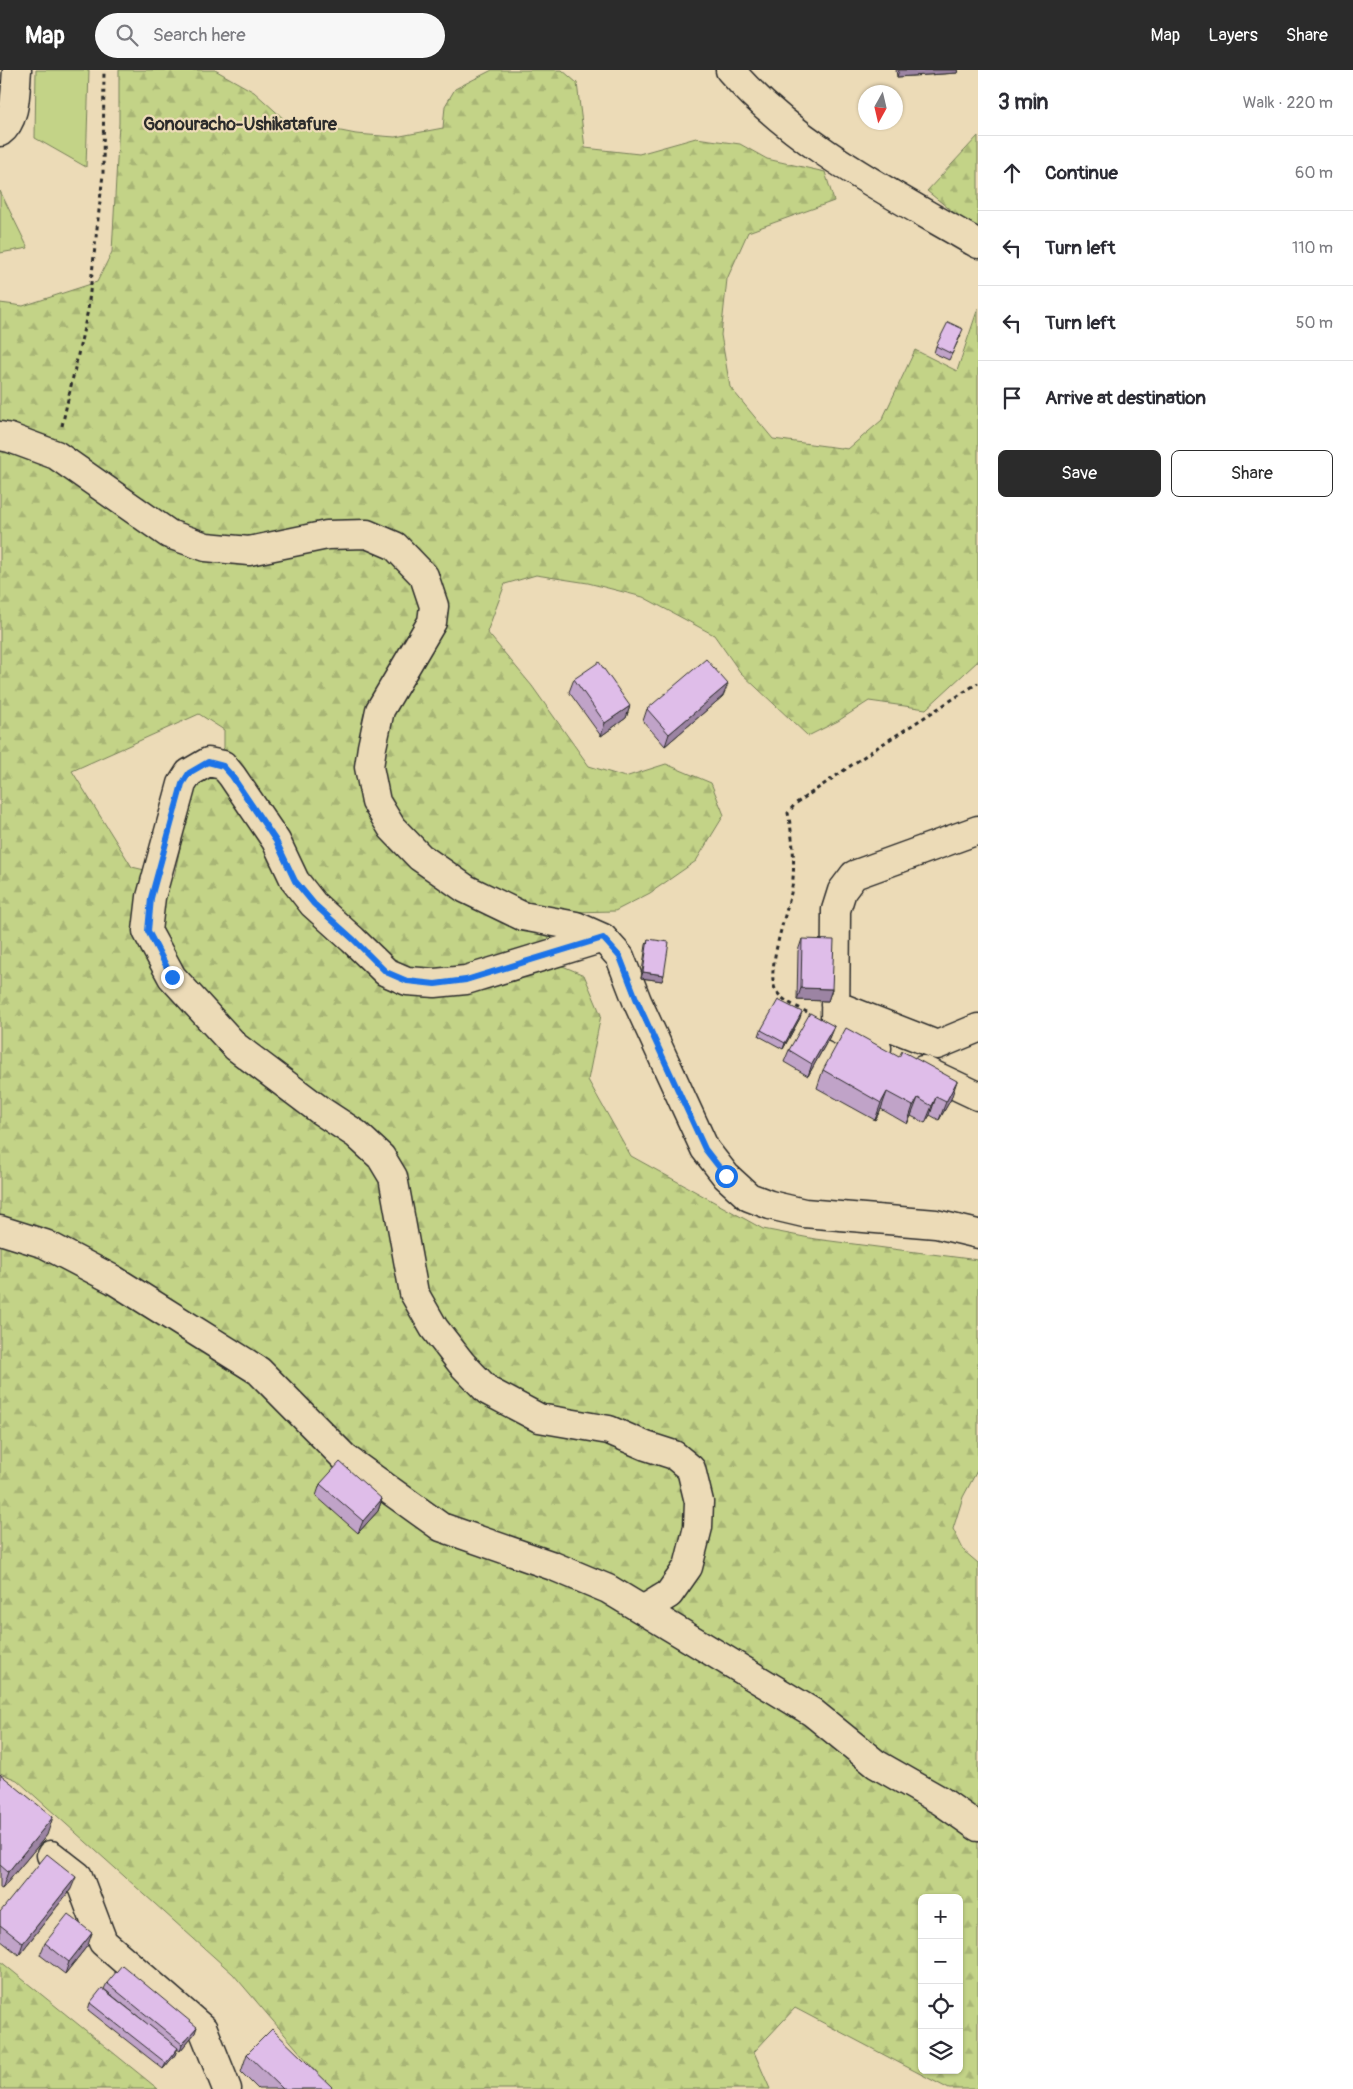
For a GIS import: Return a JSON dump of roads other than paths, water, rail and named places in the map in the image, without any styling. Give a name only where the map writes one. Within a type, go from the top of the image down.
[{"type":"street","points":[[0,132],[7,127],[13,110],[17,70]]},
{"type":"street","points":[[730,70],[763,105],[792,129],[870,181],[978,244]]},
{"type":"street","points":[[0,436],[56,455],[169,534],[206,547],[249,551],[327,535],[367,534],[395,546],[424,576],[434,606],[432,622],[380,710],[369,767],[376,802],[392,828],[420,857],[466,889],[522,916],[576,926],[603,938],[620,957],[637,1001],[705,1149],[726,1176],[749,1197],[770,1205],[804,1213],[936,1224],[978,1234]]},
{"type":"street","points":[[603,938],[466,980],[435,984],[407,981],[386,972],[314,904],[295,881],[276,841],[232,776],[223,766],[208,762],[189,773],[182,784],[151,898],[148,931],[172,977],[236,1047],[356,1134],[381,1158],[393,1177],[414,1293],[434,1328],[462,1364],[488,1391],[539,1418],[609,1430],[646,1446],[674,1455],[691,1469],[699,1502],[698,1526],[688,1567],[669,1594],[643,1610]]},
{"type":"street","points":[[835,1017],[836,910],[842,891],[854,875],[978,830]]},
{"type":"street","points":[[835,1017],[937,1045],[978,1028]]},
{"type":"street","points":[[835,1017],[978,1096]]},
{"type":"street","points":[[0,1230],[45,1244],[114,1280],[259,1371],[345,1458],[441,1527],[553,1566],[608,1589],[812,1712],[876,1764],[941,1801],[978,1827]]},
{"type":"street","points":[[51,1855],[78,1876],[103,1942],[203,2029],[227,2089]]},
{"type":"district","name":"Gonouracho-Ushikatafure","points":[[240,124]]}]
